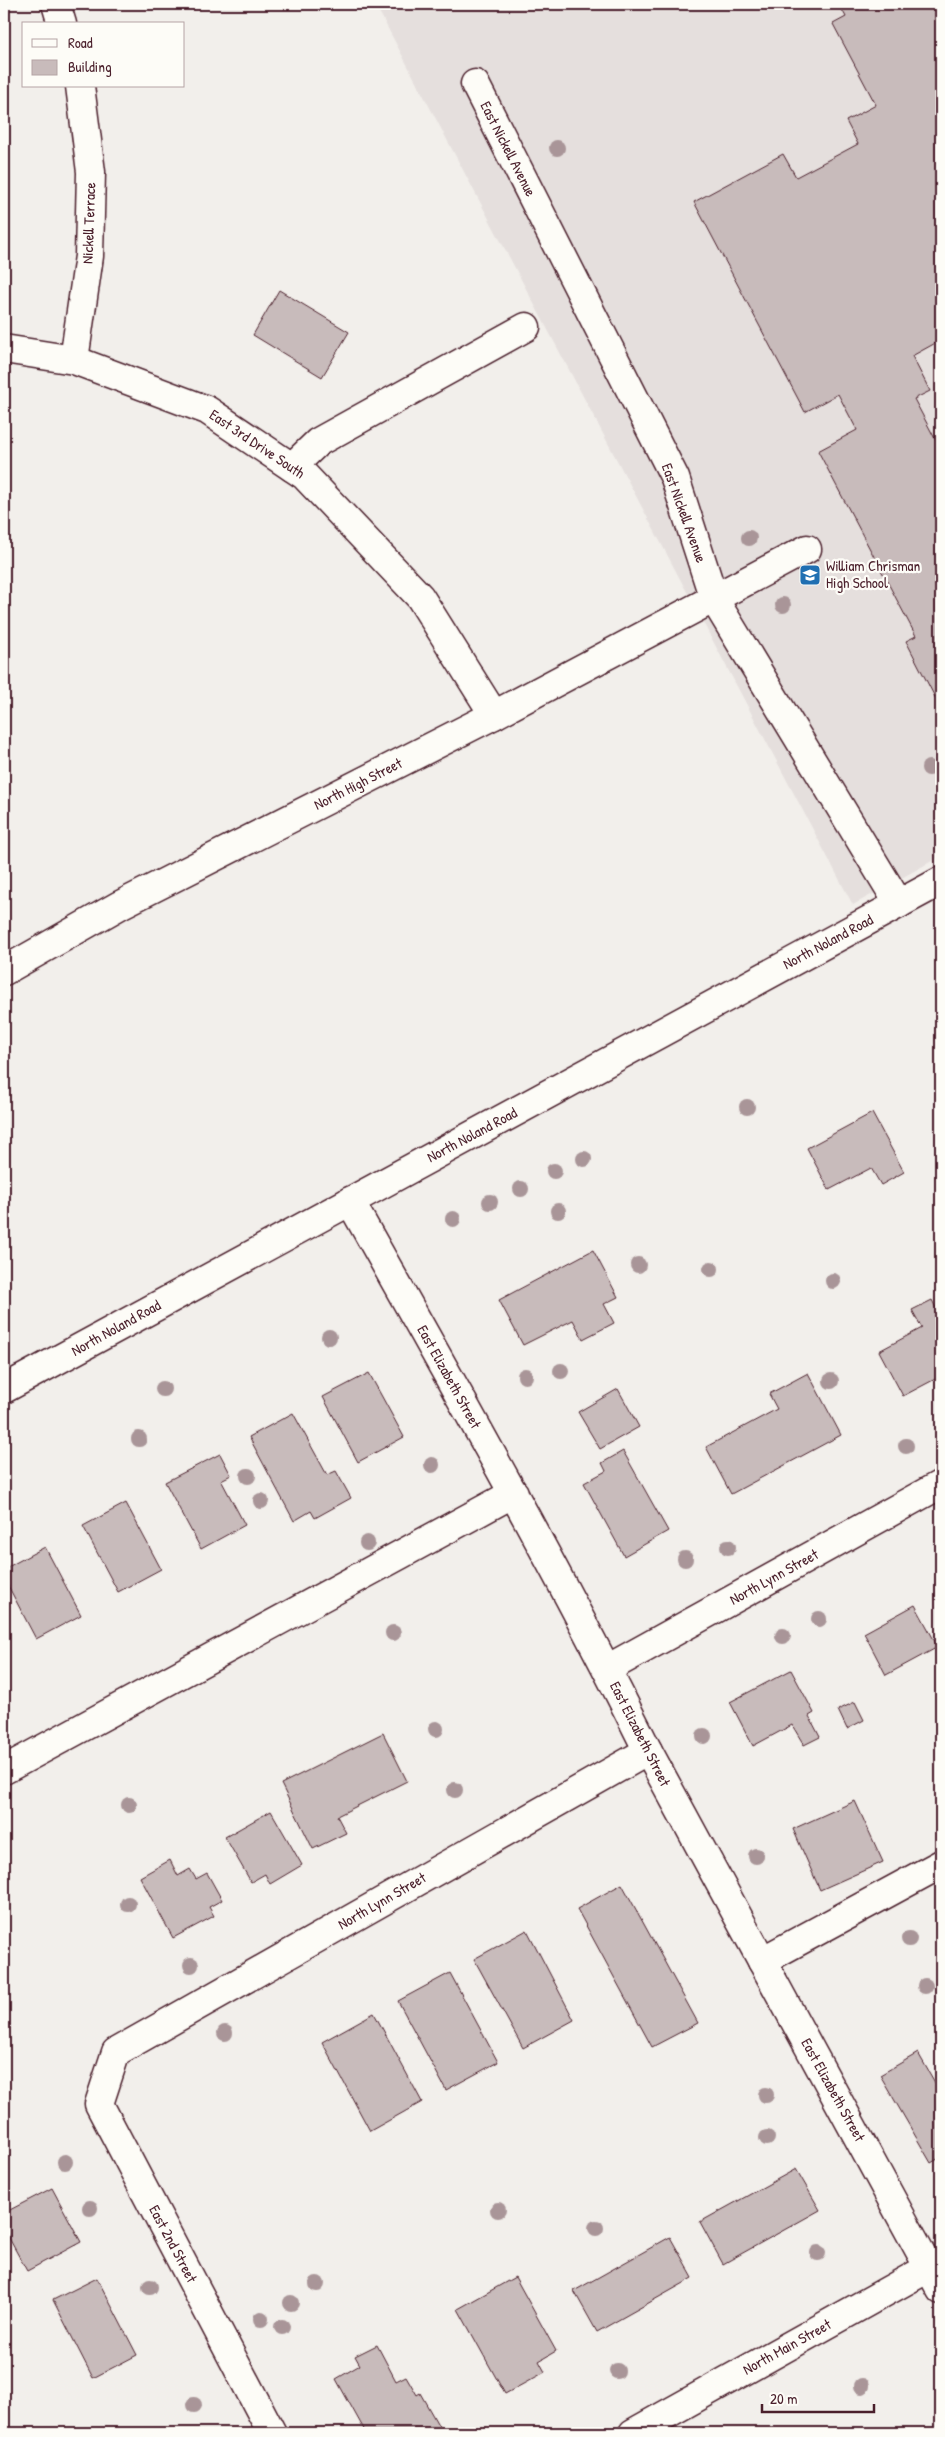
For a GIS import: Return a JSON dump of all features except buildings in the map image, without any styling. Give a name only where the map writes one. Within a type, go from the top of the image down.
[{"type":"street","points":[[56,4],[61,22]]},
{"type":"street","name":"East Nickell Avenue","points":[[475,84],[675,478],[714,599],[899,904]]},
{"type":"street","name":"Nickell Terrace","points":[[74,360],[90,246],[91,172],[80,88]]},
{"type":"street","points":[[292,467],[318,442],[526,327]]},
{"type":"street","name":"East 3rd Drive South","points":[[4,349],[74,360],[207,410],[305,476],[420,597],[494,715]]},
{"type":"street","name":"North High Street","points":[[4,971],[120,905],[494,715],[807,549]]},
{"type":"street","name":"North Noland Road","points":[[4,1389],[941,881]]},
{"type":"street","name":"East Elizabeth Street","points":[[350,1201],[514,1493],[648,1751],[762,1961],[937,2273]]},
{"type":"street","name":"North Lynn Street","points":[[607,1669],[941,1484]]},
{"type":"street","points":[[4,1770],[514,1493]]},
{"type":"street","name":"North Lynn Street","points":[[116,2052],[648,1751]]},
{"type":"street","points":[[762,1961],[941,1864]]},
{"type":"street","name":"East 2nd Street","points":[[116,2052],[99,2104],[272,2433]]},
{"type":"street","name":"North Main Street","points":[[633,2433],[937,2273]]},
{"type":"shaded area","name":"William Chrisman High School","points":[[375,4],[941,4],[941,856],[853,905]]},
{"type":"place","name":"William Chrisman High School","points":[[810,575]]}]
